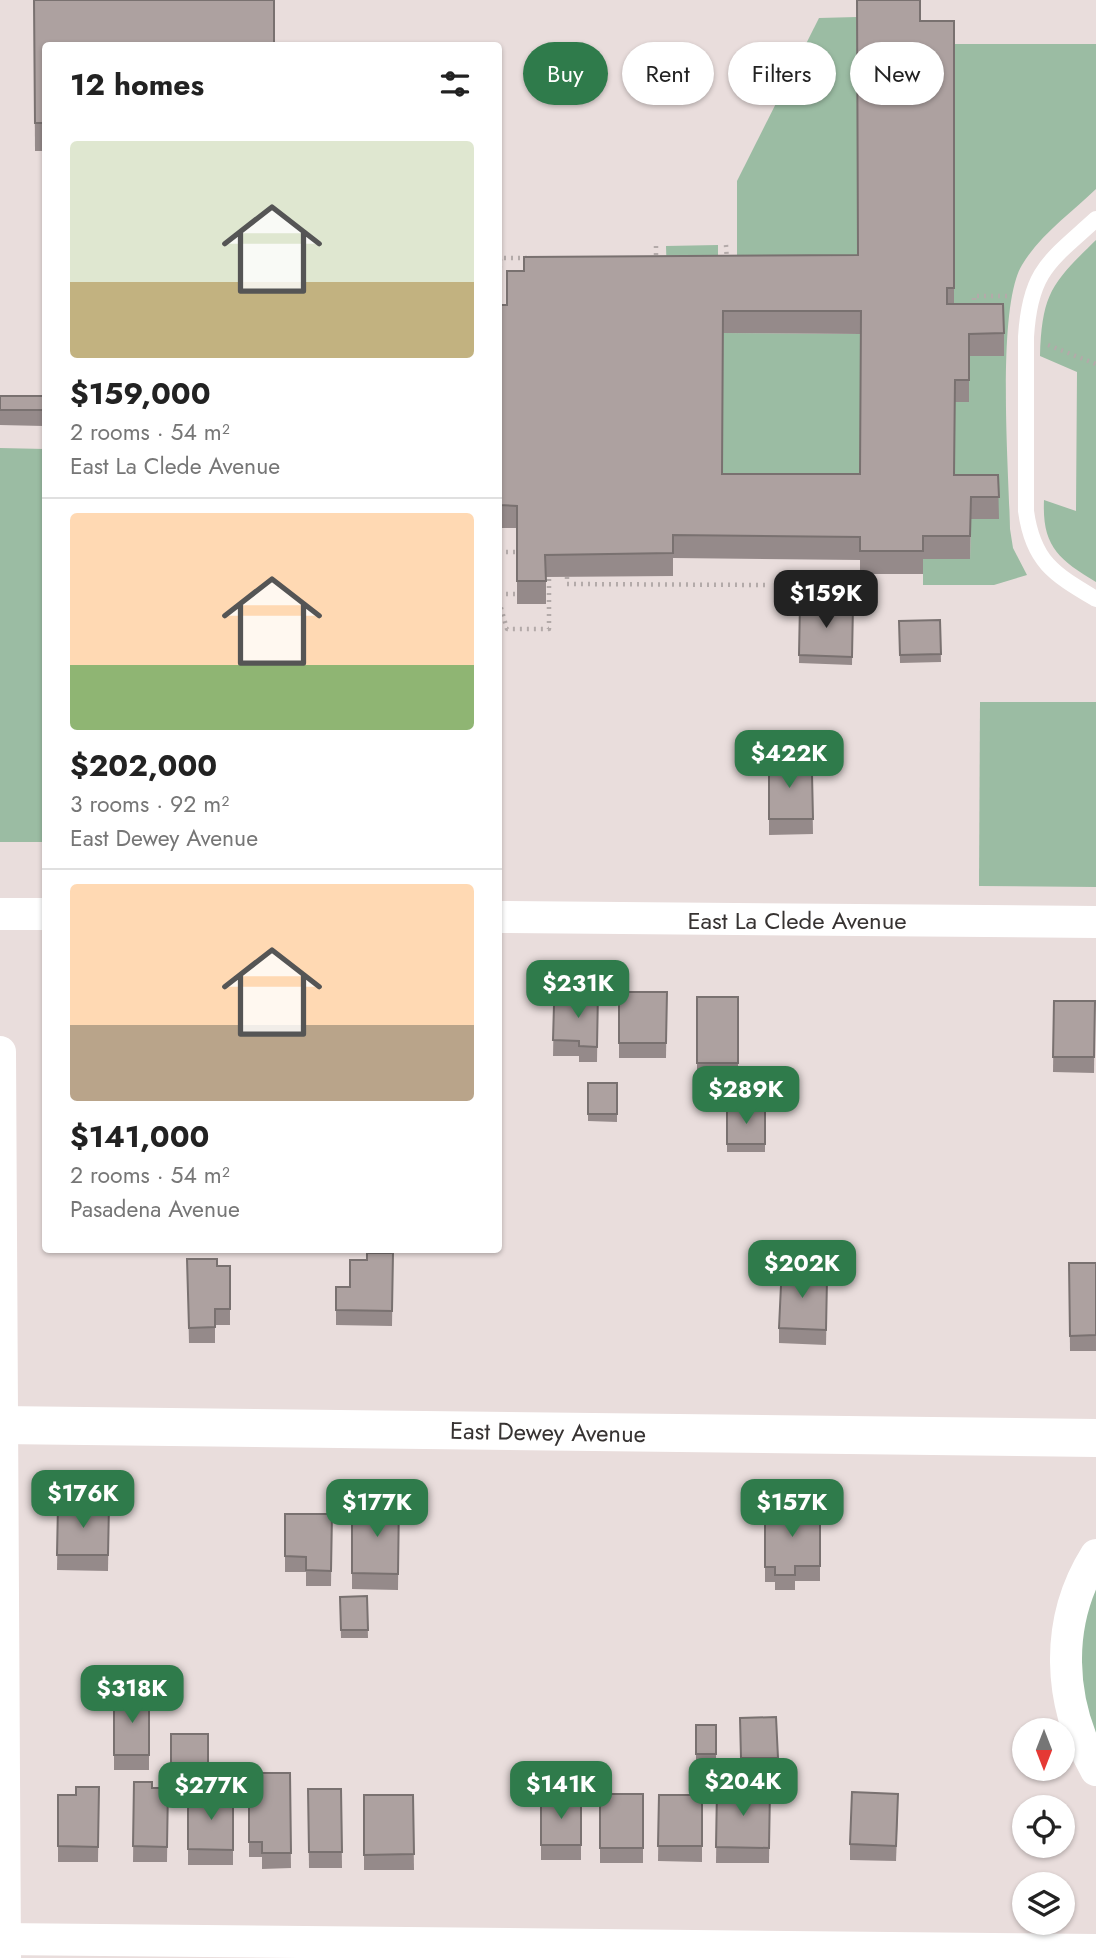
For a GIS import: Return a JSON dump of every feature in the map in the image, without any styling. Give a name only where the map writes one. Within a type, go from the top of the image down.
[{"type":"street","points":[[0,914],[42,914]]},
{"type":"street","name":"East La Clede Avenue","points":[[502,918],[1096,922]]},
{"type":"street","points":[[0,1052],[3,1946],[1096,1950]]},
{"type":"street","name":"East Dewey Avenue","points":[[1,1425],[1096,1438]]},
{"type":"street","points":[[1096,1555],[1071,1611],[1065,1644],[1065,1677],[1083,1746],[1096,1770]]},
{"type":"lane","points":[[1096,219],[1039,275],[1028,308],[1026,337],[1026,511],[1029,533],[1046,565],[1096,599]]},
{"type":"path","points":[[726,245],[727,267]]},
{"type":"path","points":[[656,246],[657,268]]},
{"type":"path","points":[[643,258],[656,257]]},
{"type":"path","points":[[502,258],[532,259]]},
{"type":"path","points":[[974,317],[974,296],[1011,296]]},
{"type":"path","points":[[1026,337],[1096,365]]},
{"type":"path","points":[[502,552],[517,552]]},
{"type":"path","points":[[567,576],[567,584],[766,585]]},
{"type":"path","points":[[502,612],[507,629],[549,628],[549,577]]},
{"type":"path","points":[[502,594],[517,594]]},
{"type":"green space","points":[[857,17],[857,42],[850,42],[850,105],[857,105],[858,278],[737,278],[737,181],[775,105],[836,105],[836,42],[807,42],[819,18]]},
{"type":"green space","points":[[954,44],[1096,44],[1096,189],[1037,244],[1022,265],[1014,286],[1009,316],[1006,392],[1010,529],[1013,548],[1027,575],[994,585],[923,585],[923,559],[970,559],[971,519],[999,519],[954,497],[955,402],[969,402],[969,356],[947,327]]},
{"type":"green space","points":[[1096,240],[1096,582],[1062,558],[1055,550],[1046,529],[1044,500],[1076,511],[1077,372],[1040,356],[1043,317],[1052,290],[1069,267]]},
{"type":"green space","points":[[718,245],[718,278],[667,279],[666,246]]},
{"type":"green space","points":[[723,333],[861,334],[860,497],[722,496]]},
{"type":"green space","points":[[0,448],[42,449],[42,842],[0,842]]},
{"type":"green space","points":[[980,702],[1096,702],[1096,887],[979,886]]},
{"type":"green space","points":[[1096,1555],[1096,1770],[1071,1611]]},
{"type":"building","points":[[34,0],[274,0],[274,42],[42,42],[42,123],[35,123]]},
{"type":"building","points":[[857,0],[920,0],[920,21],[954,21],[954,288],[947,288],[947,304],[1003,304],[1004,333],[969,334],[969,380],[955,380],[954,475],[998,475],[999,497],[971,497],[970,536],[923,536],[923,551],[860,551],[860,537],[673,535],[673,553],[545,555],[546,581],[517,581],[517,506],[502,505],[502,305],[507,305],[507,271],[524,271],[524,257],[858,255],[857,105],[944,105],[944,42],[857,42]],"holes":[[[723,311],[861,311],[860,474],[722,474]]]},
{"type":"building","points":[[0,396],[42,396],[42,410],[0,410]]},
{"type":"building","points":[[800,603],[853,605],[852,657],[799,655]]},
{"type":"building","points":[[940,620],[941,654],[900,655],[899,621]]},
{"type":"building","points":[[769,756],[796,756],[796,774],[812,774],[813,819],[769,819]]},
{"type":"building","points":[[573,992],[598,992],[597,1047],[579,1046],[579,1041],[553,1040],[554,1005],[573,1005]]},
{"type":"building","points":[[619,992],[667,992],[666,1043],[619,1043]]},
{"type":"building","points":[[697,997],[738,997],[738,1063],[697,1063]]},
{"type":"building","points":[[1054,1001],[1095,1001],[1094,1057],[1053,1057]]},
{"type":"building","points":[[588,1083],[617,1083],[617,1114],[588,1114]]},
{"type":"building","points":[[727,1109],[765,1109],[765,1144],[727,1144]]},
{"type":"building","points":[[367,1253],[393,1253],[392,1311],[336,1310],[336,1287],[350,1287],[350,1260],[367,1260]]},
{"type":"building","points":[[187,1259],[217,1259],[217,1266],[230,1266],[230,1309],[215,1309],[215,1327],[189,1328]]},
{"type":"building","points":[[1069,1263],[1096,1263],[1096,1335],[1070,1336]]},
{"type":"building","points":[[782,1264],[803,1265],[802,1278],[827,1279],[826,1330],[779,1328]]},
{"type":"building","points":[[370,1499],[399,1499],[398,1574],[352,1573],[352,1514],[370,1514]]},
{"type":"building","points":[[58,1504],[109,1505],[108,1555],[57,1555]]},
{"type":"building","points":[[820,1508],[820,1566],[795,1566],[795,1575],[775,1575],[775,1567],[765,1567],[765,1509]]},
{"type":"building","points":[[285,1514],[332,1514],[331,1571],[306,1570],[306,1557],[285,1556]]},
{"type":"building","points":[[367,1596],[368,1630],[341,1630],[340,1597]]},
{"type":"building","points":[[114,1695],[149,1695],[149,1755],[114,1755]]},
{"type":"building","points":[[776,1717],[778,1758],[741,1758],[740,1718]]},
{"type":"building","points":[[696,1725],[716,1725],[716,1754],[696,1754]]},
{"type":"building","points":[[171,1734],[208,1734],[208,1769],[171,1769]]},
{"type":"building","points":[[249,1773],[290,1773],[291,1853],[262,1853],[262,1842],[249,1842]]},
{"type":"building","points":[[134,1782],[152,1782],[152,1788],[168,1788],[167,1847],[133,1846]]},
{"type":"building","points":[[76,1787],[99,1787],[98,1847],[58,1846],[58,1795],[76,1795]]},
{"type":"building","points":[[308,1789],[341,1789],[342,1852],[309,1852]]},
{"type":"building","points":[[717,1789],[770,1790],[769,1848],[716,1847]]},
{"type":"building","points":[[852,1792],[898,1794],[896,1846],[850,1844]]},
{"type":"building","points":[[188,1794],[233,1794],[233,1850],[188,1849]]},
{"type":"building","points":[[600,1794],[643,1794],[643,1848],[600,1848]]},
{"type":"building","points":[[364,1795],[413,1795],[414,1854],[364,1855]]},
{"type":"building","points":[[659,1795],[702,1795],[702,1846],[658,1846]]},
{"type":"building","points":[[541,1797],[581,1797],[581,1845],[541,1845]]}]
